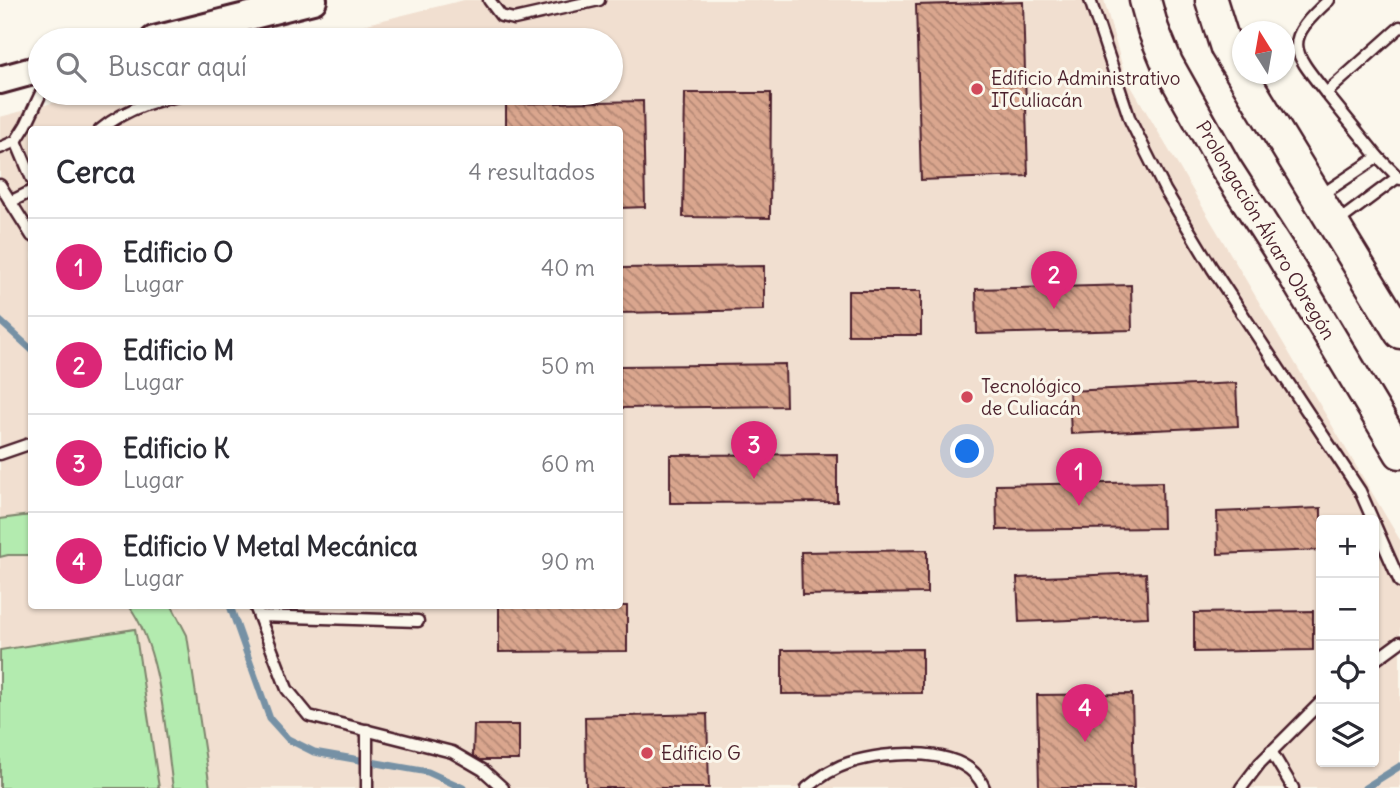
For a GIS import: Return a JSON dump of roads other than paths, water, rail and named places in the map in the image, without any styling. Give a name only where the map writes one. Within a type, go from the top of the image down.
[{"type":"main road","points":[[202,28],[313,0]]},
{"type":"main road","name":"Prolongación Álvaro Obregón","points":[[1145,0],[1167,63],[1219,156],[1400,453]]},
{"type":"main road","points":[[1211,0],[1226,48],[1400,333]]},
{"type":"main road","points":[[0,80],[28,72]]},
{"type":"lane","points":[[489,0],[502,16],[514,19],[599,0]]},
{"type":"lane","points":[[1090,0],[1130,120],[1165,190],[1219,278],[1360,491],[1400,582]]},
{"type":"lane","points":[[1329,0],[1302,28],[1296,45],[1298,55],[1305,68],[1378,157],[1399,178],[1335,224]]},
{"type":"lane","points":[[1326,93],[1400,27]]},
{"type":"lane","points":[[0,148],[16,141],[35,105]]},
{"type":"lane","points":[[106,126],[143,105]]},
{"type":"lane","points":[[16,141],[28,170]]},
{"type":"lane","points":[[1317,198],[1378,157]]},
{"type":"lane","points":[[0,185],[28,230]]},
{"type":"lane","points":[[10,202],[28,193]]},
{"type":"lane","points":[[0,454],[28,444]]},
{"type":"lane","points":[[418,621],[257,611],[288,689],[309,716],[452,752],[483,770],[503,788]]},
{"type":"lane","points":[[1379,657],[1400,642]]},
{"type":"lane","points":[[1241,788],[1271,751],[1319,704]]},
{"type":"lane","points":[[367,730],[367,783]]},
{"type":"lane","points":[[1271,751],[1293,788]]},
{"type":"lane","points":[[807,788],[827,773],[848,763],[878,756],[913,755],[929,755],[971,768],[984,788]]},
{"type":"waterway","points":[[0,321],[28,346]]},
{"type":"waterway","points":[[231,609],[270,719],[288,739],[314,752],[428,772],[463,788]]},
{"type":"waterway","points":[[1365,788],[1400,766]]},
{"type":"place","name":"Edificio Administrativo ITCuliacán","points":[[977,89]]},
{"type":"place","name":"Edificio M","points":[[1054,309]]},
{"type":"place","name":"Tecnológico de Culiacán","points":[[967,397]]},
{"type":"place","name":"Edificio K","points":[[754,479]]},
{"type":"place","name":"Edificio O","points":[[1079,506]]},
{"type":"place","name":"Edificio V Metal Mecánica","points":[[1085,742]]},
{"type":"place","name":"Edificio G","points":[[647,753]]}]
